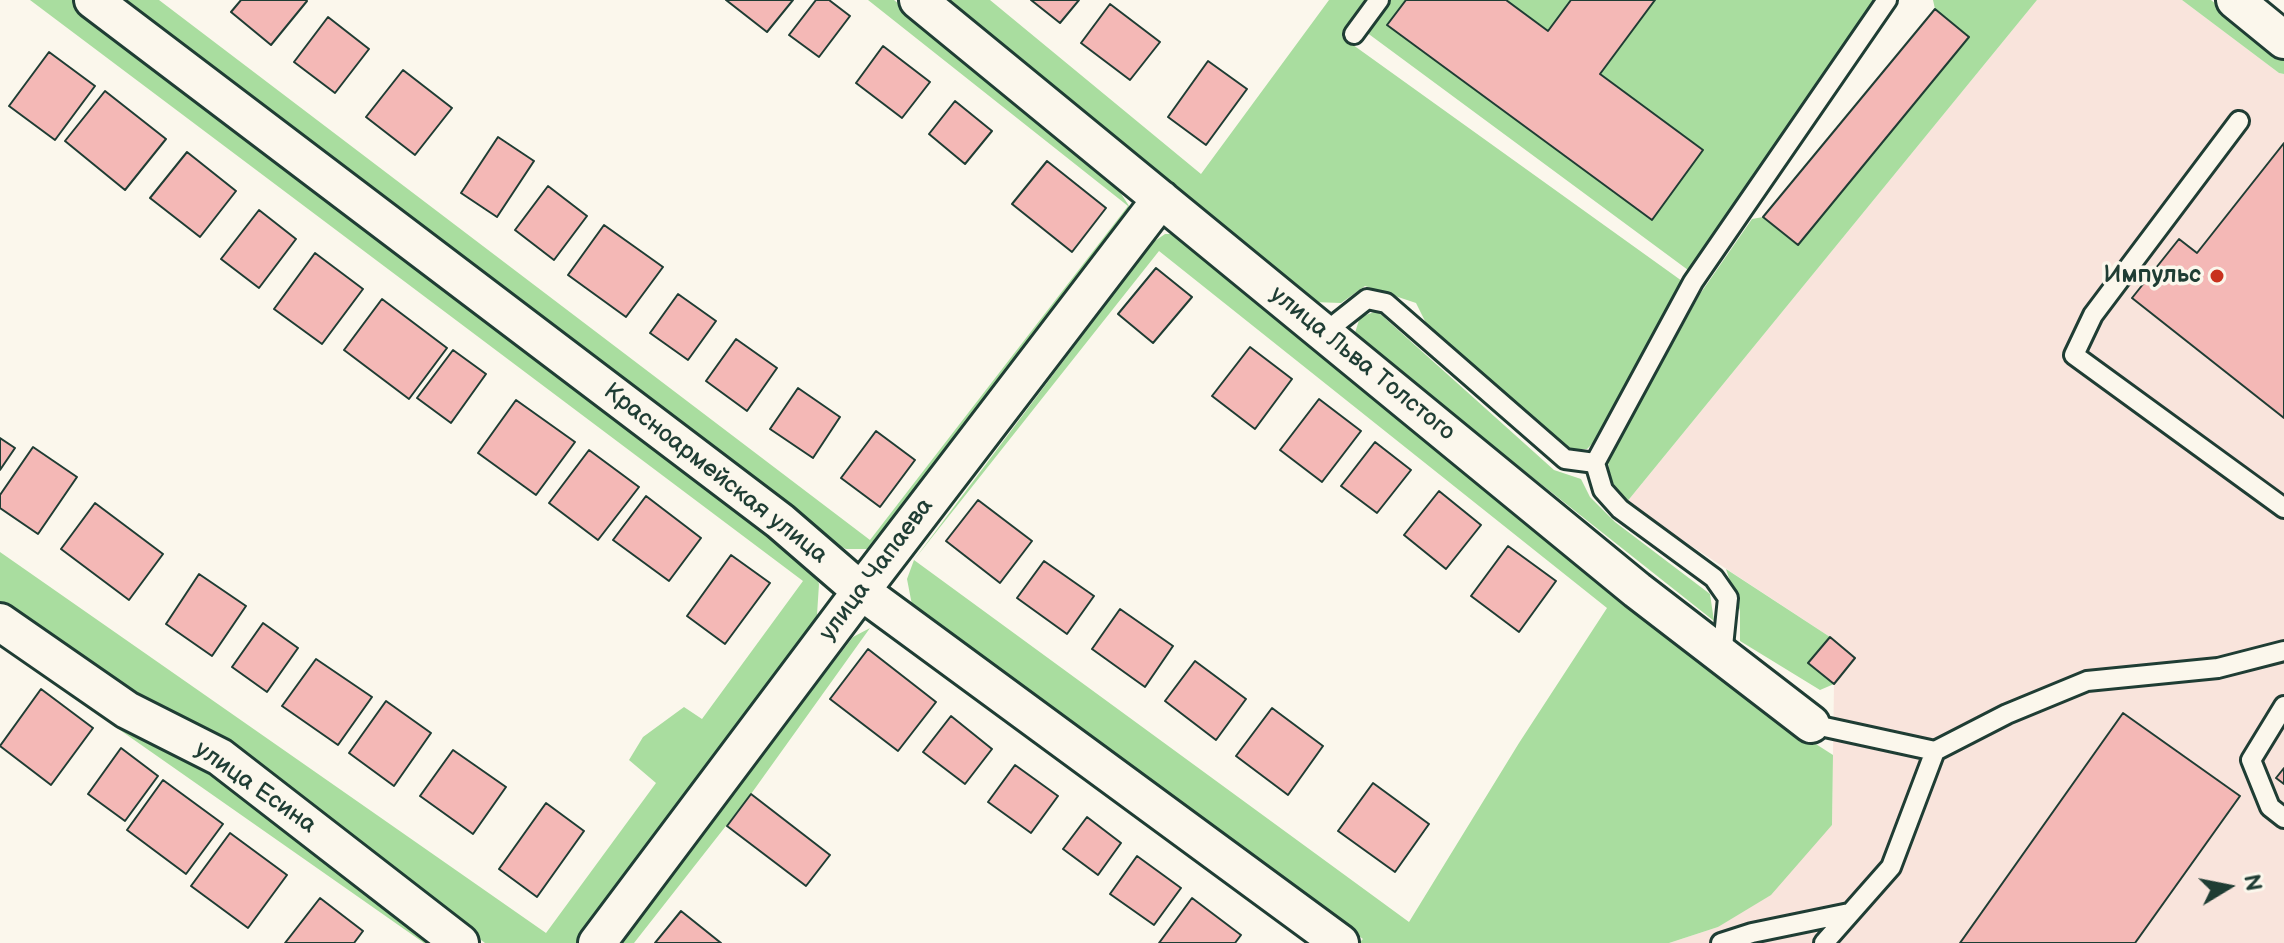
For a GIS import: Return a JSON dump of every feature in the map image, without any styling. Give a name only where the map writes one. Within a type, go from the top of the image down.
[{"type":"street","name":"Красноармейская улица","points":[[93,0],[780,521],[861,591],[1340,943]]},
{"type":"street","name":"улица Льва Толстого","points":[[918,0],[1637,590],[1811,724]]},
{"type":"street","points":[[2235,0],[2284,40]]},
{"type":"street","name":"улица Чапаева","points":[[597,943],[1161,199]]},
{"type":"street","name":"улица Есина","points":[[0,622],[127,710],[220,757],[460,943]]},
{"type":"lane","points":[[1354,34],[1379,0]]},
{"type":"lane","points":[[1722,656],[1728,598],[1714,578],[1620,509],[1603,490],[1595,463],[1693,282],[1887,0]]},
{"type":"lane","points":[[2239,121],[2093,315],[2074,355],[2284,508]]},
{"type":"lane","points":[[1324,333],[1367,299],[1386,303],[1565,459],[1595,463]]},
{"type":"lane","points":[[1811,724],[1935,751],[2007,714],[2087,681],[2218,668],[2284,651]]},
{"type":"lane","points":[[2284,706],[2251,760],[2270,807],[2284,818]]},
{"type":"lane","points":[[1824,943],[1891,867],[1935,751]]},
{"type":"lane","points":[[1721,943],[1752,933],[1849,913]]},
{"type":"shaded area","points":[[2037,0],[2182,0],[2284,74],[2284,943],[1669,943],[1718,927],[1832,825],[1834,684],[1855,658],[1830,637],[1626,503]]},
{"type":"green space","points":[[30,0],[74,0],[550,357],[808,559],[819,584],[817,615],[806,635],[685,804],[579,943],[485,943],[228,746],[135,698],[0,605],[0,552],[546,933],[656,783],[629,760],[643,737],[684,707],[702,719],[803,581]]},
{"type":"green space","points":[[112,0],[159,0],[870,540],[1128,206],[868,0],[894,0],[1111,178],[1129,206],[1127,224],[875,549],[846,549],[815,534]]},
{"type":"green space","points":[[949,0],[990,0],[1201,174],[1329,0],[1368,0],[1342,37],[1682,281],[1600,436],[1587,449],[1566,449],[1432,335],[1416,303],[1365,286],[1341,303],[1313,302]]},
{"type":"green space","points":[[1389,0],[1876,0],[1688,270],[1366,32]]},
{"type":"green space","points":[[1933,0],[2037,0],[1626,503],[1611,484],[1608,462],[1700,294],[1752,219],[1763,217],[1798,245],[1968,38],[1935,9]]},
{"type":"green space","points":[[2182,0],[2211,0],[2284,60],[2284,74],[2279,73]]},
{"type":"green space","points":[[1165,234],[1181,234],[1783,723],[1833,755],[1832,825],[1771,895],[1718,927],[1669,943],[1359,943],[1363,939],[912,605],[907,579],[914,560],[1152,243]],"holes":[[[1159,251],[1607,608],[1519,743],[1409,922],[914,560]]]},
{"type":"green space","points":[[1377,311],[1554,470],[1581,479],[1590,497],[1615,522],[1710,594],[1714,621],[1354,336],[1360,317]]},
{"type":"green space","points":[[1726,569],[1830,637],[1808,663],[1834,684],[1820,690],[1740,641],[1740,611]]},
{"type":"green space","points":[[870,628],[751,794],[634,943],[617,943],[853,637]]},
{"type":"green space","points":[[0,637],[212,767],[443,943],[424,943],[0,646]]},
{"type":"building","points":[[241,0],[307,1],[271,45],[231,12]]},
{"type":"building","points":[[726,0],[793,0],[767,32]]},
{"type":"building","points":[[816,0],[829,0],[850,16],[819,57],[789,35]]},
{"type":"building","points":[[1031,0],[1079,0],[1060,23]]},
{"type":"building","points":[[1406,0],[1506,0],[1548,31],[1571,0],[1655,0],[1600,74],[1703,150],[1652,220],[1387,25]]},
{"type":"building","points":[[1110,4],[1160,42],[1130,80],[1081,43]]},
{"type":"building","points":[[1935,9],[1969,37],[1798,245],[1763,217]]},
{"type":"building","points":[[328,17],[369,49],[335,93],[294,62]]},
{"type":"building","points":[[883,46],[930,82],[902,118],[856,83]]},
{"type":"building","points":[[49,52],[95,86],[55,140],[9,106]]},
{"type":"building","points":[[1208,61],[1247,89],[1206,145],[1168,117]]},
{"type":"building","points":[[403,70],[452,108],[415,155],[366,117]]},
{"type":"building","points":[[105,91],[166,139],[125,190],[65,141]]},
{"type":"building","points":[[955,101],[992,131],[965,164],[929,134]]},
{"type":"building","points":[[498,137],[534,161],[497,217],[461,193]]},
{"type":"building","name":"Импульс","points":[[2284,143],[2284,418],[2132,298],[2179,239],[2197,253]]},
{"type":"building","points":[[187,152],[236,191],[200,237],[150,198]]},
{"type":"building","points":[[1047,161],[1106,208],[1072,252],[1012,204]]},
{"type":"building","points":[[548,186],[587,216],[554,260],[515,230]]},
{"type":"building","points":[[259,210],[296,239],[259,288],[221,259]]},
{"type":"building","points":[[604,225],[663,267],[626,317],[568,275]]},
{"type":"building","points":[[315,253],[363,289],[322,344],[274,309]]},
{"type":"building","points":[[1156,268],[1192,297],[1153,343],[1118,314]]},
{"type":"building","points":[[678,294],[716,321],[688,360],[650,333]]},
{"type":"building","points":[[382,299],[447,348],[409,399],[344,350]]},
{"type":"building","points":[[736,339],[777,368],[747,411],[706,381]]},
{"type":"building","points":[[1250,347],[1292,379],[1255,429],[1212,396]]},
{"type":"building","points":[[453,350],[486,374],[451,423],[417,398]]},
{"type":"building","points":[[798,388],[840,417],[813,458],[770,429]]},
{"type":"building","points":[[1319,399],[1361,431],[1322,482],[1280,450]]},
{"type":"building","points":[[516,400],[575,442],[536,495],[478,453]]},
{"type":"building","points":[[876,431],[915,460],[880,507],[841,478]]},
{"type":"building","points":[[0,438],[15,448],[0,470]]},
{"type":"building","points":[[1375,442],[1411,470],[1377,513],[1341,486]]},
{"type":"building","points":[[33,447],[77,477],[38,534],[0,508],[0,495]]},
{"type":"building","points":[[589,450],[639,487],[598,540],[549,503]]},
{"type":"building","points":[[1439,491],[1481,525],[1446,569],[1404,535]]},
{"type":"building","points":[[646,496],[701,538],[669,581],[613,540]]},
{"type":"building","points":[[978,500],[1032,541],[1000,583],[946,541]]},
{"type":"building","points":[[95,503],[163,554],[129,600],[61,549]]},
{"type":"building","points":[[1508,546],[1556,581],[1519,632],[1471,596]]},
{"type":"building","points":[[731,555],[770,583],[725,644],[687,616]]},
{"type":"building","points":[[1044,561],[1094,596],[1067,634],[1017,598]]},
{"type":"building","points":[[199,574],[246,606],[212,656],[166,624]]},
{"type":"building","points":[[1120,609],[1173,646],[1145,687],[1092,649]]},
{"type":"building","points":[[263,623],[298,648],[267,692],[232,667]]},
{"type":"building","points":[[1830,637],[1855,658],[1834,684],[1808,663]]},
{"type":"building","points":[[868,649],[936,702],[898,751],[830,699]]},
{"type":"building","points":[[316,659],[372,697],[338,745],[282,706]]},
{"type":"building","points":[[1195,661],[1246,699],[1216,740],[1165,701]]},
{"type":"building","points":[[41,689],[93,728],[51,785],[0,746]]},
{"type":"building","points":[[386,701],[431,733],[394,786],[349,753]]},
{"type":"building","points":[[1272,708],[1323,746],[1288,795],[1236,756]]},
{"type":"building","points":[[2123,713],[2240,796],[2135,943],[1960,943]]},
{"type":"building","points":[[951,716],[992,749],[965,784],[923,752]]},
{"type":"building","points":[[121,748],[158,776],[125,821],[88,794]]},
{"type":"building","points":[[453,750],[506,787],[473,834],[420,796]]},
{"type":"building","points":[[1015,765],[1058,796],[1031,833],[988,802]]},
{"type":"building","points":[[2284,768],[2284,784],[2276,778]]},
{"type":"building","points":[[163,780],[223,824],[186,874],[127,830]]},
{"type":"building","points":[[1373,783],[1429,824],[1395,872],[1338,831]]},
{"type":"building","points":[[751,794],[830,855],[806,886],[727,826]]},
{"type":"building","points":[[546,803],[584,831],[537,897],[499,869]]},
{"type":"building","points":[[1087,817],[1121,843],[1098,875],[1063,849]]},
{"type":"building","points":[[230,833],[287,875],[248,928],[191,886]]},
{"type":"building","points":[[1137,856],[1181,888],[1154,925],[1110,894]]},
{"type":"building","points":[[320,898],[363,931],[354,943],[285,943]]},
{"type":"building","points":[[1192,898],[1241,935],[1235,943],[1159,943]]},
{"type":"building","points":[[681,911],[721,943],[655,943]]},
{"type":"place","name":"Импульс","points":[[2217,276]]}]
